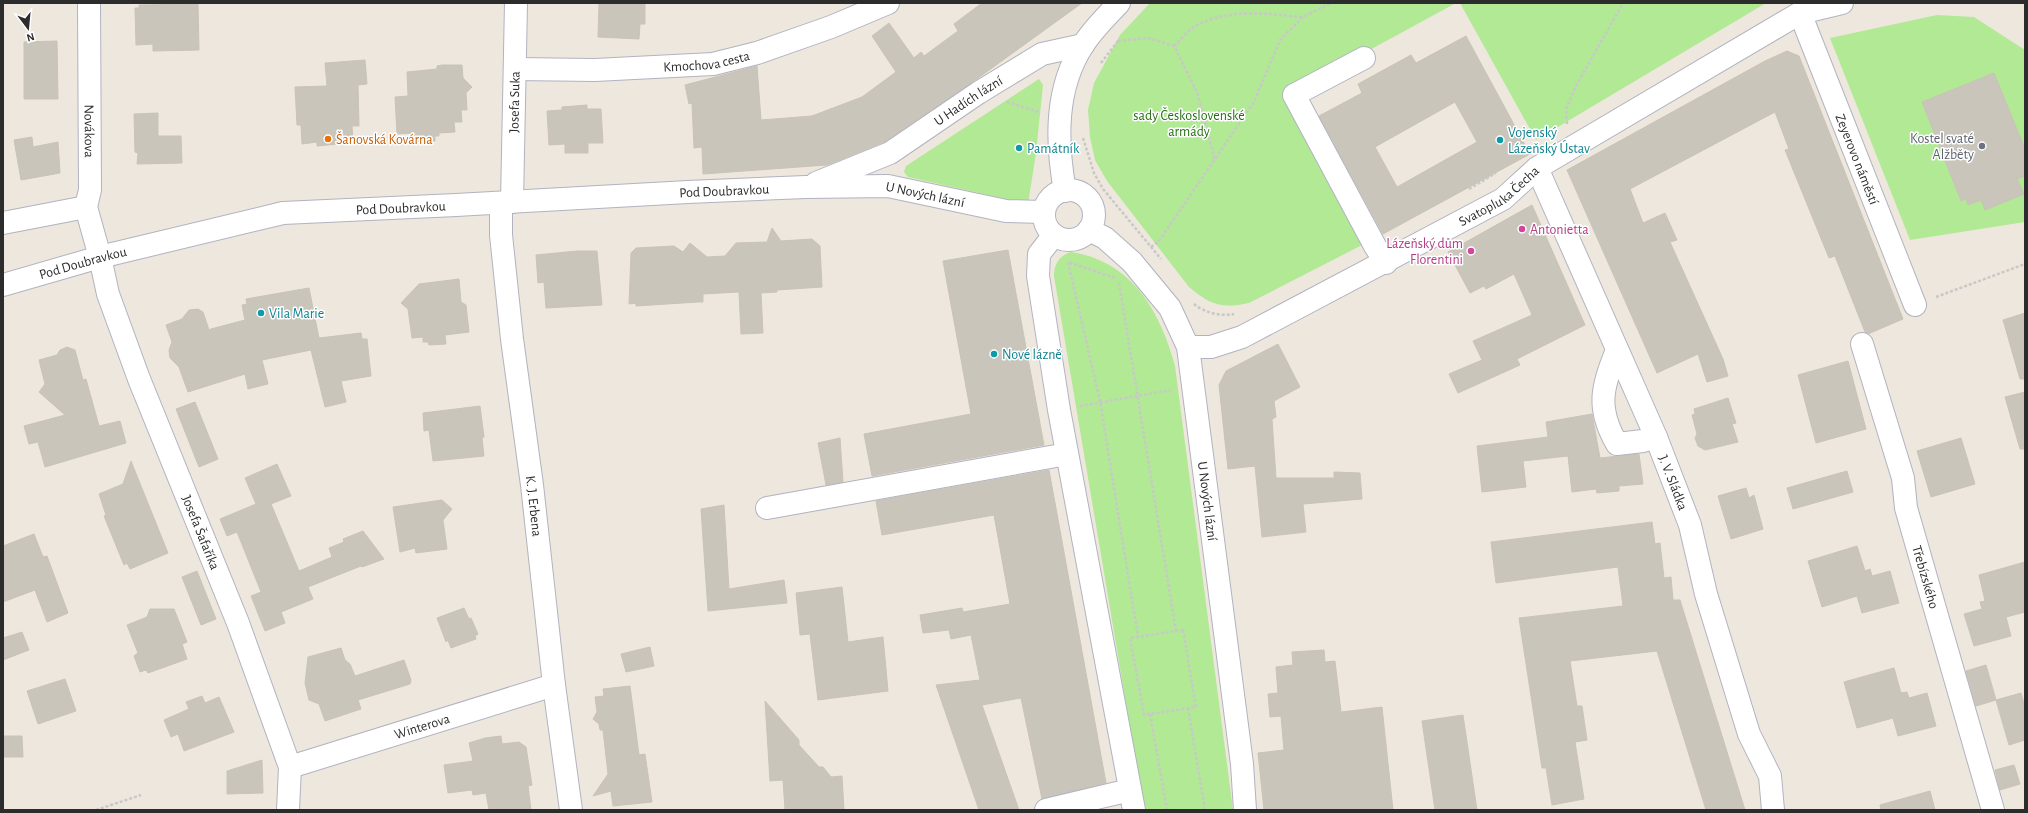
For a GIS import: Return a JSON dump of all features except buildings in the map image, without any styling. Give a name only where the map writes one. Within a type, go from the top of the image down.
[{"type":"street","name":"Novákova","points":[[89,3],[90,190],[86,207],[100,257]]},
{"type":"street","name":"Josefa Suka","points":[[507,202],[516,3]]},
{"type":"street","name":"Kmochova cesta","points":[[514,69],[595,70],[713,64],[757,54],[831,27],[888,3]]},
{"type":"street","points":[[1065,191],[1058,118],[1068,74],[1083,44],[1120,3]]},
{"type":"street","name":"Svatopluka Čecha","points":[[1188,347],[1211,347],[1242,337],[1386,263],[1502,199],[1537,168],[1800,13],[1842,3]]},
{"type":"street","name":"Zeyerovo náměstí","points":[[1800,13],[1915,305]]},
{"type":"street","name":"U Hadích lázní","points":[[806,187],[890,152],[978,93],[1042,54],[1083,44]]},
{"type":"street","points":[[1364,58],[1294,95],[1375,246],[1386,263]]},
{"type":"street","name":"J. V. Sládka","points":[[1537,168],[1656,437],[1690,525],[1706,594],[1749,734],[1770,776],[1773,810]]},
{"type":"street","name":"U Nových lázní","points":[[806,187],[888,186],[1006,211],[1044,212]]},
{"type":"street","name":"Pod Doubravkou","points":[[3,284],[100,257],[283,213],[618,195],[806,187]]},
{"type":"street","points":[[1065,191],[1074,191],[1083,195],[1090,202],[1093,211],[1093,221],[1089,230],[1077,239],[1061,239],[1054,235],[1046,225],[1044,212],[1048,202],[1055,195],[1065,191]]},
{"type":"street","name":"K. J. Erbena","points":[[507,202],[501,235],[512,339],[532,485],[554,685],[571,810]]},
{"type":"street","points":[[3,223],[86,207]]},
{"type":"street","name":"U Nových lázní","points":[[1089,230],[1105,238],[1132,262],[1170,308],[1188,347],[1242,764],[1245,810]]},
{"type":"street","points":[[1046,810],[1132,800],[1059,410],[1038,276],[1039,254],[1054,235]]},
{"type":"street","name":"Josefa Šafaříka","points":[[100,257],[108,294],[139,379],[238,623],[290,767],[288,810]]},
{"type":"street","name":"Třebízského","points":[[1862,344],[1902,478],[1906,508],[1993,810]]},
{"type":"street","points":[[1617,350],[1606,376],[1602,405],[1608,429],[1617,444],[1656,437]]},
{"type":"street","points":[[767,508],[1067,454]]},
{"type":"street","name":"Winterova","points":[[290,767],[554,685]]},
{"type":"path","points":[[1132,262],[1159,241],[1215,162],[1254,102],[1280,40],[1303,17],[1331,3]]},
{"type":"path","points":[[1567,130],[1566,109],[1577,84],[1623,3]]},
{"type":"path","points":[[1174,46],[1196,25],[1220,17],[1250,12],[1303,17]]},
{"type":"path","points":[[1098,65],[1118,42],[1148,38],[1174,46],[1197,92],[1215,162]]},
{"type":"path","points":[[978,93],[1058,118]]},
{"type":"path","points":[[1082,134],[1094,173],[1102,189],[1152,246],[1165,264]]},
{"type":"path","points":[[1468,190],[1501,170]]},
{"type":"path","points":[[1138,637],[1100,401],[1068,262],[1119,280],[1176,632]]},
{"type":"path","points":[[1915,305],[2025,264]]},
{"type":"path","points":[[1190,300],[1195,305],[1210,313],[1228,316],[1236,314]]},
{"type":"path","points":[[1059,410],[1100,401],[1193,386]]},
{"type":"path","points":[[1183,630],[1196,707],[1144,715],[1130,638],[1138,637],[1183,630]]},
{"type":"path","points":[[1188,708],[1205,810]]},
{"type":"path","points":[[1150,714],[1166,810]]},
{"type":"path","points":[[96,810],[141,795]]},
{"type":"green space","name":"sady Československé armády","points":[[1150,3],[1456,3],[1285,96],[1366,243],[1249,303],[1231,306],[1217,304],[1203,298],[1189,287],[1107,181],[1095,160],[1090,137],[1088,110],[1094,83],[1120,35]]},
{"type":"green space","points":[[1460,3],[1766,3],[1536,140]]},
{"type":"green space","points":[[1937,15],[1974,17],[2025,50],[2025,222],[1910,240],[1830,38]]},
{"type":"green space","points":[[1039,79],[1043,85],[1036,153],[1028,204],[908,177],[904,172],[906,166]]},
{"type":"green space","points":[[1071,252],[1092,257],[1111,266],[1127,278],[1140,292],[1152,308],[1161,326],[1175,366],[1233,810],[1144,810],[1054,276],[1056,264],[1060,258]]},
{"type":"place","name":"Šanovská Kovárna","points":[[328,139]]},
{"type":"place","name":"Vojenský Lázeňský Ústav","points":[[1500,140]]},
{"type":"place","name":"Kostel svaté Alžběty","points":[[1982,146]]},
{"type":"place","name":"Památník","points":[[1019,148]]},
{"type":"place","name":"Antonietta","points":[[1522,229]]},
{"type":"place","name":"Lázeňský dům Florentini","points":[[1471,251]]},
{"type":"place","name":"Vila Marie","points":[[261,313]]},
{"type":"place","name":"Nové lázně","points":[[994,354]]}]
